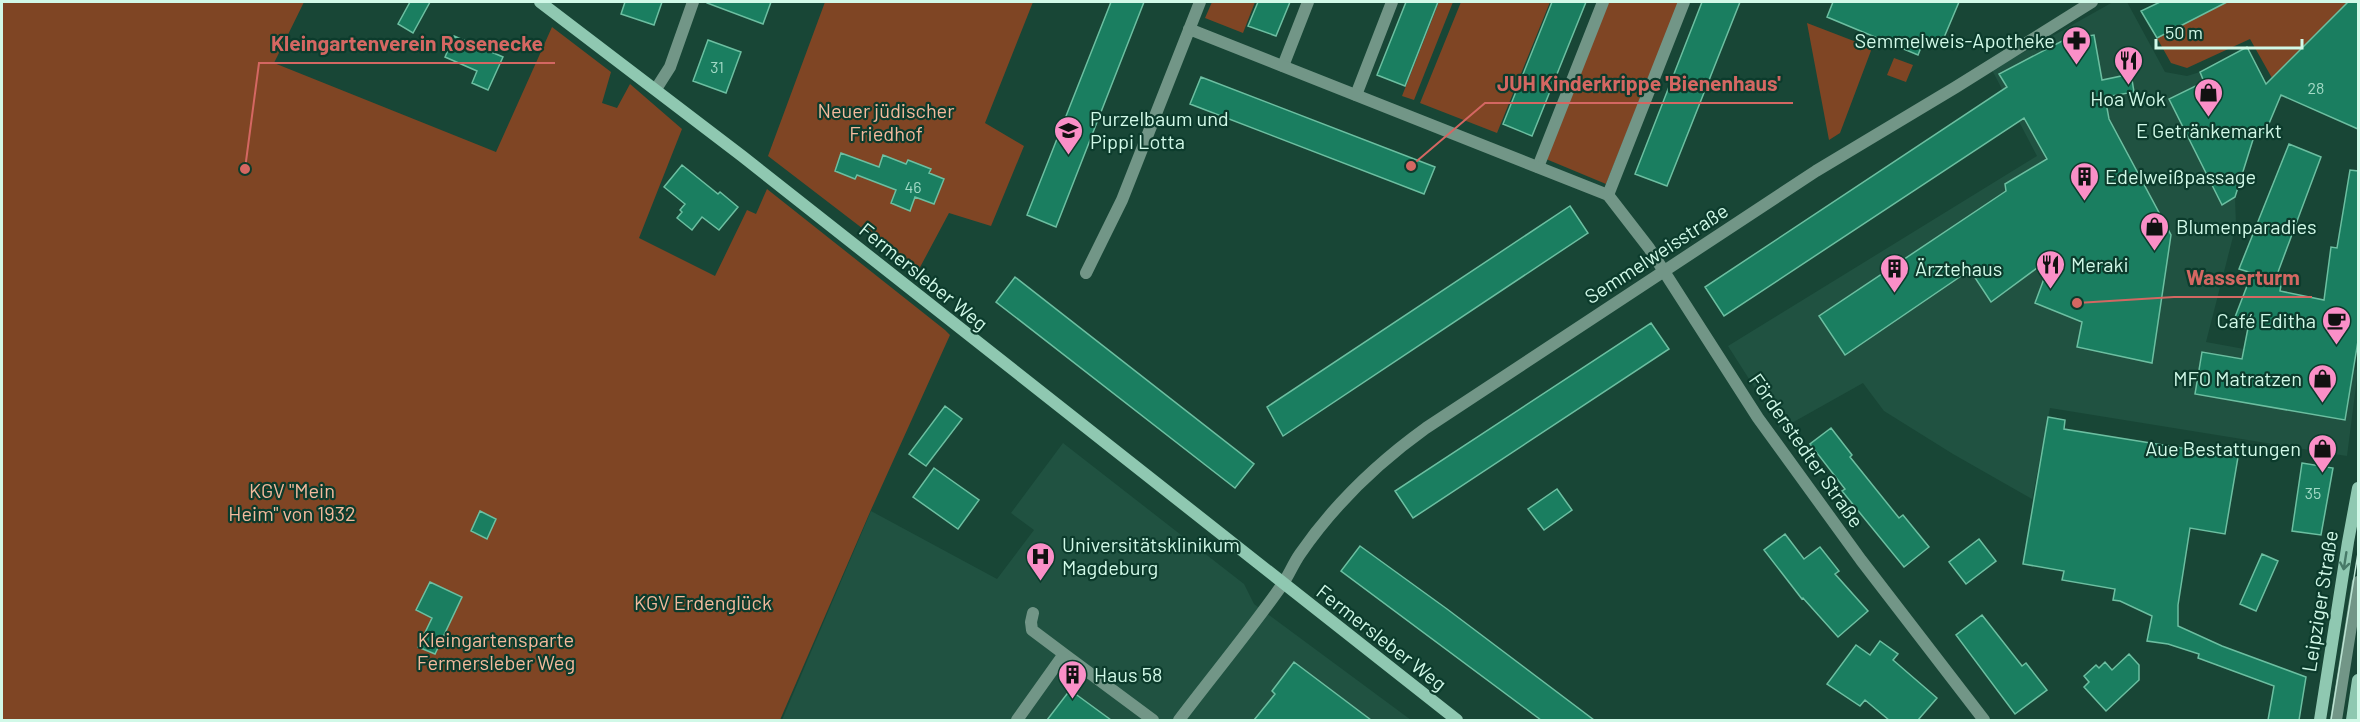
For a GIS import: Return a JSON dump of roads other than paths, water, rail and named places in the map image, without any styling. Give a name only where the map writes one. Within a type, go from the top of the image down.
[{"type":"street","name":"Fermersleber Weg","points":[[540,2],[656,88],[1457,720]]},
{"type":"street","points":[[656,88],[670,67],[693,2]]},
{"type":"street","points":[[1086,273],[1122,201],[1200,2]]},
{"type":"street","points":[[1283,66],[1308,2]]},
{"type":"street","points":[[1356,95],[1392,2]]},
{"type":"street","points":[[1538,167],[1603,2]]},
{"type":"street","points":[[1189,29],[1608,195],[1684,2]]},
{"type":"street","name":"Semmelweisstraße","points":[[1282,584],[1299,555],[1334,508],[1378,464],[1436,422],[1816,171],[2092,2]]},
{"type":"street","name":"Förderstedter Straße","points":[[1608,195],[1649,248],[1758,418],[1861,560],[1984,720]]},
{"type":"street","name":"Leipziger Straße","points":[[2320,720],[2348,542],[2357,510],[2358,488]]},
{"type":"street","points":[[2336,720],[2358,582]]},
{"type":"street","points":[[1179,720],[1282,584]]},
{"type":"street","points":[[1033,613],[1032,630],[1153,720]]},
{"type":"street","points":[[1017,720],[1064,654]]},
{"type":"street","points":[[2352,720],[2358,680]]},
{"type":"tram line","points":[[2331,720],[2358,553]]},
{"type":"place","name":"Semmelweis-Apotheke","points":[[2076,66]]},
{"type":"place","name":"Hoa Wok","points":[[2128,86]]},
{"type":"place","name":"E Getränkemarkt","points":[[2209,118]]},
{"type":"place","name":"Purzelbaum und Pippi Lotta","points":[[1069,156]]},
{"type":"place","name":"JUH Kinderkrippe 'Bienenhaus'","points":[[1411,166]]},
{"type":"place","name":"Kleingartenverein Rosenecke","points":[[245,169]]},
{"type":"place","name":"Edelweißpassage","points":[[2084,202]]},
{"type":"place","name":"Blumenparadies","points":[[2155,252]]},
{"type":"place","name":"Meraki","points":[[2050,290]]},
{"type":"place","name":"Ärztehaus","points":[[1894,294]]},
{"type":"place","name":"Wasserturm","points":[[2077,303]]},
{"type":"place","name":"Café Editha","points":[[2337,346]]},
{"type":"place","name":"MFO Matratzen","points":[[2323,404]]},
{"type":"place","name":"Aue Bestattungen","points":[[2322,474]]},
{"type":"place","name":"Universitätsklinikum Magdeburg","points":[[1041,582]]},
{"type":"place","name":"Haus 58","points":[[1073,700]]},
{"type":"park label","name":"Neuer jüdischer Friedhof","points":[[886,122]]},
{"type":"park label","name":"KGV \"Mein Heim\" von 1932","points":[[292,502]]},
{"type":"park label","name":"KGV Erdenglück","points":[[703,602]]},
{"type":"park label","name":"Kleingartensparte Fermersleber Weg","points":[[496,650]]}]
